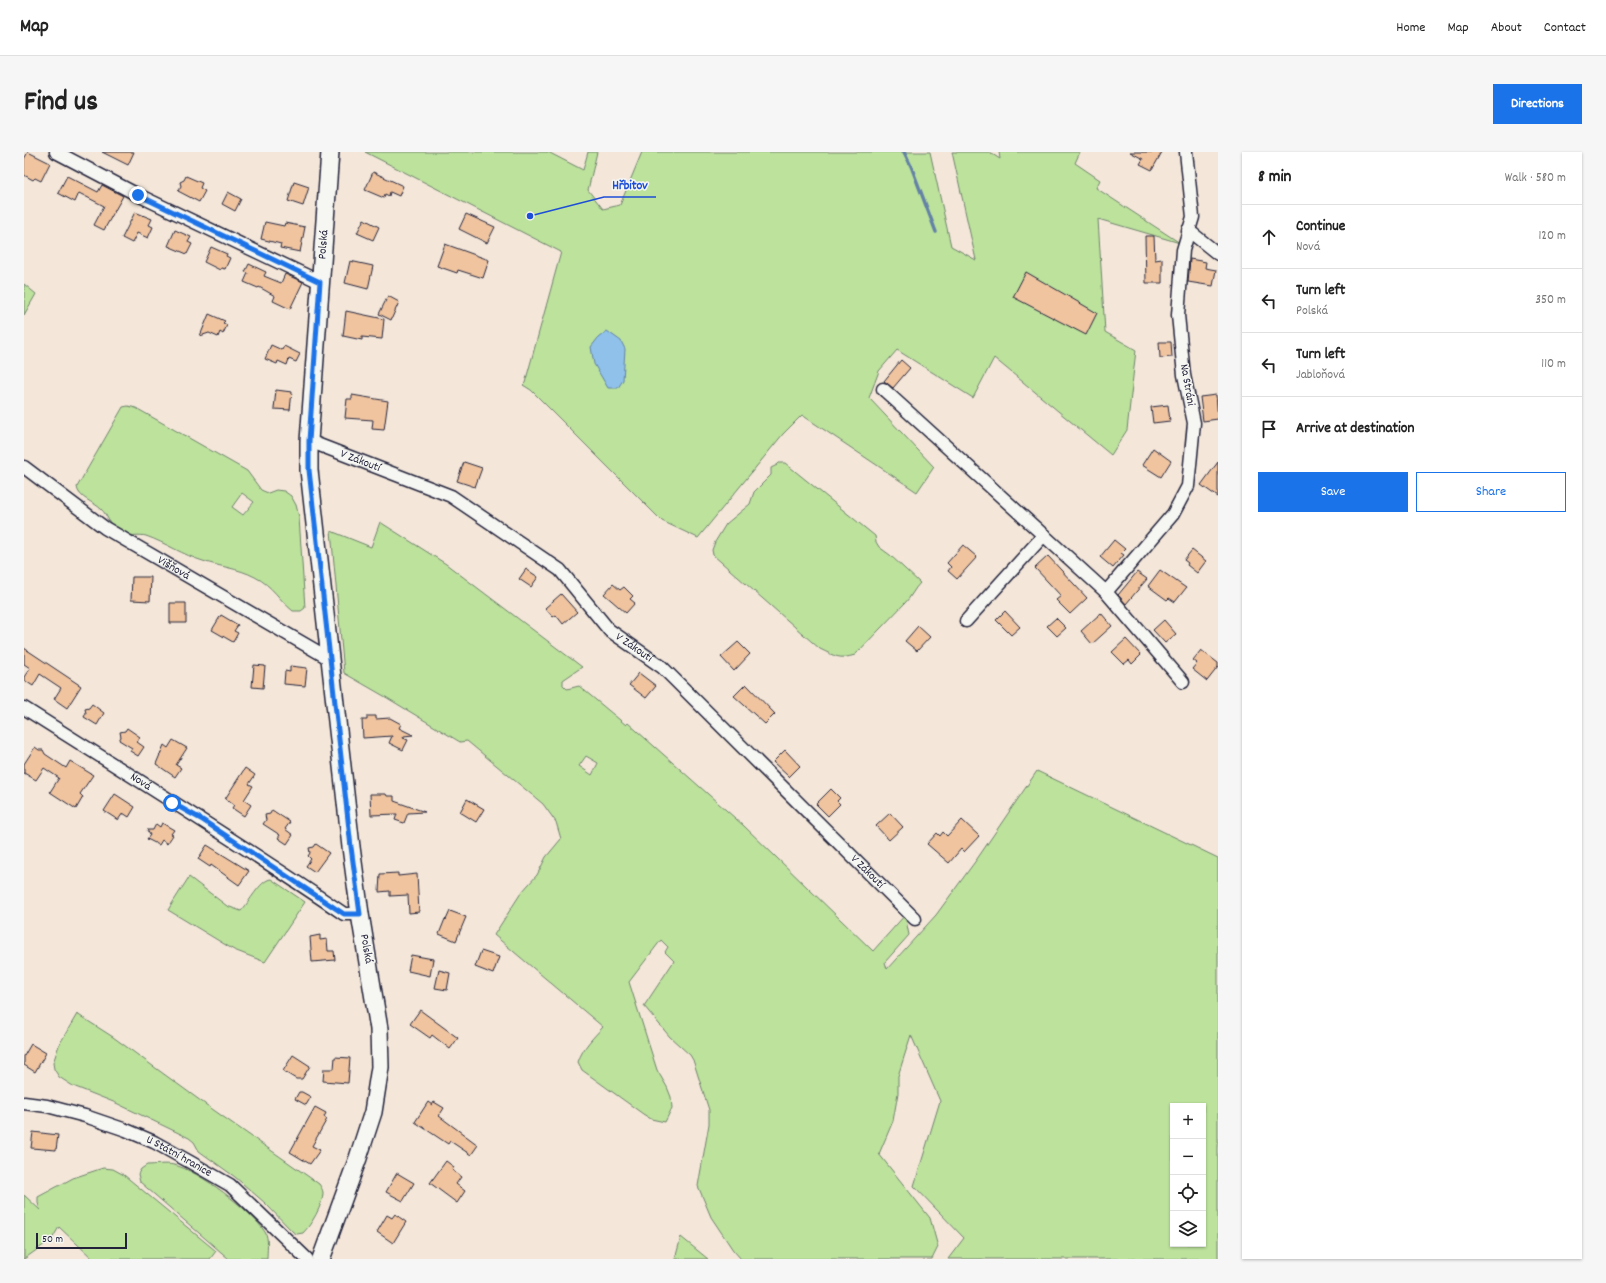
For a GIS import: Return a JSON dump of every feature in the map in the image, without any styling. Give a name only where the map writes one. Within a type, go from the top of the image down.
[{"type":"street","points":[[56,152],[138,195],[320,282]]},
{"type":"street","name":"Polská","points":[[321,1259],[373,1112],[380,1066],[379,1029],[360,914],[351,847],[309,470],[309,441],[330,152]]},
{"type":"street","name":"Na Stráni","points":[[1106,592],[1173,514],[1188,486],[1194,424],[1184,375],[1178,315],[1183,250],[1193,216],[1186,152]]},
{"type":"street","points":[[1188,230],[1218,254]]},
{"type":"street","points":[[883,389],[1106,592],[1183,682]]},
{"type":"street","name":"V Zákoutí","points":[[309,441],[451,496],[560,570],[609,630],[662,667],[915,919]]},
{"type":"street","name":"Višňová","points":[[24,467],[104,528],[330,659]]},
{"type":"street","points":[[966,621],[1044,535]]},
{"type":"street","name":"Nová","points":[[24,708],[172,803],[201,819],[344,914],[360,914]]},
{"type":"street","name":"U Státní hranice","points":[[24,1104],[47,1106],[85,1116],[126,1130],[154,1142],[230,1185],[307,1259]]},
{"type":"green space","points":[[365,152],[548,152],[583,170],[588,152],[597,152],[588,190],[603,209],[620,205],[642,152],[930,152],[951,246],[976,260],[952,152],[989,152],[1000,159],[999,152],[1080,152],[1075,163],[1100,180],[1096,188],[1180,243],[1098,219],[1105,332],[1136,350],[1127,430],[1111,455],[994,358],[973,398],[897,350],[879,371],[869,398],[934,467],[917,492],[802,415],[783,434],[698,538],[662,521],[531,390],[523,385],[525,383],[561,252]]},
{"type":"green space","points":[[24,284],[36,294],[24,315]]},
{"type":"green space","points":[[128,406],[136,408],[247,471],[261,490],[268,493],[276,490],[284,491],[291,496],[296,505],[299,517],[305,608],[301,611],[293,611],[267,585],[249,574],[209,563],[146,536],[122,534],[114,529],[104,512],[98,506],[80,494],[77,487],[123,407]],"holes":[[[242,493],[254,502],[243,515],[232,507]]]},
{"type":"green space","points":[[779,463],[785,463],[875,536],[879,547],[890,555],[920,583],[907,601],[855,655],[841,657],[820,649],[713,555],[712,550],[715,542],[726,524],[750,504],[754,492],[771,475],[771,468]]},
{"type":"green space","points":[[380,522],[446,564],[582,667],[563,680],[563,685],[567,689],[579,686],[626,725],[628,723],[744,826],[873,951],[905,915],[909,935],[885,962],[887,969],[936,915],[977,859],[1037,771],[1218,858],[1218,1259],[948,1259],[964,1238],[914,1186],[940,1101],[911,1035],[898,1076],[898,1093],[893,1121],[879,1154],[930,1218],[938,1247],[932,1259],[741,1259],[733,1250],[711,1217],[698,1186],[709,1124],[709,1110],[693,1060],[690,1055],[670,1037],[644,1006],[674,961],[665,952],[668,947],[661,940],[629,982],[657,1070],[671,1097],[672,1108],[665,1122],[651,1119],[643,1114],[582,1070],[578,1062],[580,1057],[589,1043],[603,1027],[494,935],[521,893],[537,875],[546,857],[561,839],[556,822],[543,804],[467,741],[460,742],[344,673],[331,531],[371,547]],"holes":[[[586,756],[598,763],[592,775],[579,766]]]},
{"type":"green space","points":[[189,877],[227,906],[241,911],[259,887],[267,880],[271,879],[305,902],[265,962],[234,950],[168,910]]},
{"type":"green space","points":[[77,1014],[113,1037],[319,1184],[323,1192],[321,1203],[310,1225],[303,1233],[297,1234],[293,1232],[265,1203],[235,1177],[199,1151],[194,1142],[189,1138],[116,1103],[73,1086],[59,1077],[54,1069],[53,1063],[59,1045]]},
{"type":"green space","points":[[171,1164],[184,1168],[224,1192],[249,1213],[265,1232],[267,1241],[267,1259],[229,1259],[140,1182],[138,1174],[141,1169],[147,1165]]},
{"type":"green space","points":[[103,1168],[113,1169],[124,1175],[216,1251],[210,1259],[93,1259],[59,1227],[52,1239],[24,1259],[24,1195],[40,1210],[38,1197],[73,1178]]},
{"type":"green space","points":[[681,1237],[708,1259],[675,1259]]},
{"type":"water","points":[[607,331],[621,341],[625,349],[623,380],[618,388],[608,388],[594,364],[591,347],[598,338]]},
{"type":"building","points":[[28,152],[50,163],[41,181],[35,178],[33,180],[24,175],[24,159]]},
{"type":"building","points":[[102,152],[134,152],[128,165]]},
{"type":"building","points":[[1130,152],[1162,152],[1152,170],[1140,164],[1143,159]]},
{"type":"building","points":[[373,172],[403,186],[399,196],[390,192],[389,196],[385,194],[384,198],[365,190]]},
{"type":"building","points":[[67,176],[98,192],[102,185],[123,196],[104,230],[94,225],[104,206],[79,193],[75,202],[58,193]]},
{"type":"building","points":[[186,176],[202,183],[200,188],[205,191],[199,202],[178,191],[181,186],[180,182],[184,180]]},
{"type":"building","points":[[294,182],[309,187],[303,206],[288,201]]},
{"type":"building","points":[[228,192],[241,199],[235,211],[222,204]]},
{"type":"building","points":[[135,212],[152,219],[149,225],[153,227],[148,238],[137,233],[132,243],[122,238]]},
{"type":"building","points":[[466,214],[495,227],[487,243],[459,229]]},
{"type":"building","points":[[364,219],[379,227],[373,240],[357,233]]},
{"type":"building","points":[[265,222],[284,226],[285,223],[305,227],[300,252],[280,248],[281,244],[261,239]]},
{"type":"building","points":[[175,230],[191,237],[188,242],[192,244],[187,254],[168,246]]},
{"type":"building","points":[[1145,236],[1154,236],[1155,260],[1162,259],[1162,283],[1146,283]]},
{"type":"building","points":[[445,244],[489,260],[483,278],[458,270],[457,273],[437,266]]},
{"type":"building","points":[[211,247],[227,254],[226,256],[230,258],[225,269],[221,268],[220,270],[204,262]]},
{"type":"building","points":[[1190,259],[1206,262],[1205,268],[1216,270],[1213,286],[1188,282]]},
{"type":"building","points":[[350,261],[373,266],[368,289],[345,283]]},
{"type":"building","points":[[249,264],[266,272],[264,276],[281,283],[285,274],[303,282],[290,309],[273,301],[275,296],[259,287],[258,288],[244,282],[248,273],[245,272]]},
{"type":"building","points":[[1026,272],[1097,313],[1086,335],[1013,297]]},
{"type":"building","points":[[388,296],[399,302],[391,320],[379,314]]},
{"type":"building","points":[[346,311],[384,319],[382,339],[362,337],[362,340],[343,336]]},
{"type":"building","points":[[209,314],[225,321],[223,323],[227,325],[223,334],[220,332],[218,337],[209,333],[200,336]]},
{"type":"building","points":[[1159,342],[1171,342],[1172,357],[1160,358]]},
{"type":"building","points":[[271,345],[282,350],[284,346],[300,354],[296,362],[289,359],[287,365],[278,361],[277,364],[265,359]]},
{"type":"building","points":[[901,360],[910,368],[893,388],[884,381]]},
{"type":"building","points":[[276,390],[292,392],[290,410],[274,409]]},
{"type":"building","points":[[352,395],[388,401],[384,430],[372,429],[373,420],[345,418],[347,399],[352,399]]},
{"type":"building","points":[[1216,395],[1218,419],[1203,421],[1200,397]]},
{"type":"building","points":[[1168,405],[1170,421],[1153,423],[1151,407]]},
{"type":"building","points":[[1153,448],[1171,461],[1161,477],[1142,465]]},
{"type":"building","points":[[464,462],[482,468],[475,487],[457,481]]},
{"type":"building","points":[[1218,462],[1218,497],[1201,485]]},
{"type":"building","points":[[1114,540],[1125,549],[1121,553],[1124,555],[1113,568],[1100,557]]},
{"type":"building","points":[[963,545],[977,557],[957,579],[948,571],[951,567],[947,563]]},
{"type":"building","points":[[1192,550],[1206,561],[1197,573],[1187,565],[1188,563],[1184,560]]},
{"type":"building","points":[[1048,556],[1087,598],[1070,614],[1056,600],[1061,596],[1035,568]]},
{"type":"building","points":[[526,569],[538,577],[531,587],[519,579]]},
{"type":"building","points":[[1160,570],[1186,588],[1175,602],[1169,598],[1167,600],[1148,586]]},
{"type":"building","points":[[1137,572],[1147,579],[1126,604],[1118,595]]},
{"type":"building","points":[[132,577],[151,577],[150,601],[131,600]]},
{"type":"building","points":[[613,584],[620,590],[624,587],[633,596],[630,599],[635,603],[626,613],[604,594]]},
{"type":"building","points":[[561,594],[577,612],[563,624],[556,615],[553,617],[545,608]]},
{"type":"building","points":[[170,603],[186,603],[186,623],[170,623]]},
{"type":"building","points":[[1005,611],[1020,627],[1011,635],[996,620]]},
{"type":"building","points":[[1101,613],[1112,626],[1092,644],[1081,631]]},
{"type":"building","points":[[221,615],[238,625],[234,631],[238,633],[233,642],[212,630]]},
{"type":"building","points":[[1056,618],[1066,628],[1057,636],[1047,626]]},
{"type":"building","points":[[1164,620],[1176,634],[1165,643],[1153,630]]},
{"type":"building","points":[[918,626],[930,637],[917,651],[905,641]]},
{"type":"building","points":[[1126,639],[1141,655],[1132,664],[1129,660],[1124,664],[1112,652]]},
{"type":"building","points":[[738,642],[750,654],[734,671],[721,657]]},
{"type":"building","points":[[24,648],[81,686],[67,708],[54,699],[61,688],[40,674],[33,686],[24,680],[24,677],[30,668],[24,664]]},
{"type":"building","points":[[1201,650],[1218,663],[1218,667],[1207,681],[1192,669],[1197,663],[1193,660]]},
{"type":"building","points":[[254,665],[265,666],[263,688],[252,687]]},
{"type":"building","points":[[290,666],[307,668],[305,686],[284,684],[285,671],[290,672]]},
{"type":"building","points":[[639,673],[656,686],[646,698],[629,685]]},
{"type":"building","points":[[746,684],[775,714],[765,724],[734,696]]},
{"type":"building","points":[[92,704],[104,713],[97,725],[84,717],[86,713],[85,709],[89,708]]},
{"type":"building","points":[[367,716],[376,716],[376,719],[390,718],[401,724],[399,728],[413,735],[404,736],[403,738],[408,740],[403,750],[389,743],[392,736],[363,738],[362,720],[367,720]]},
{"type":"building","points":[[127,728],[140,737],[137,742],[144,747],[138,756],[130,751],[132,748],[119,740],[121,737],[120,732],[125,731]]},
{"type":"building","points":[[173,740],[187,748],[176,765],[181,768],[175,777],[156,764],[164,745],[168,748]]},
{"type":"building","points":[[35,747],[39,750],[43,750],[45,754],[66,768],[70,761],[93,775],[80,794],[83,797],[76,809],[50,792],[59,778],[44,768],[36,780],[24,773],[24,764]]},
{"type":"building","points":[[785,750],[800,766],[789,777],[773,762]]},
{"type":"building","points":[[245,768],[255,775],[249,784],[253,786],[244,800],[251,805],[244,816],[232,808],[234,805],[225,799]]},
{"type":"building","points":[[831,789],[840,798],[837,801],[840,804],[828,816],[816,804]]},
{"type":"building","points":[[115,794],[135,807],[129,817],[123,813],[118,820],[104,811]]},
{"type":"building","points":[[370,794],[386,794],[387,796],[394,796],[394,801],[425,812],[408,813],[404,823],[395,820],[397,814],[371,815]]},
{"type":"building","points":[[467,799],[484,809],[476,822],[460,812]]},
{"type":"building","points":[[272,810],[290,822],[285,829],[293,835],[287,844],[278,838],[280,835],[263,824],[266,820],[265,815],[270,814]]},
{"type":"building","points":[[890,813],[903,827],[889,840],[876,826]]},
{"type":"building","points":[[962,820],[979,836],[964,852],[961,849],[949,863],[927,844],[937,833],[940,836],[943,832],[947,836]]},
{"type":"building","points":[[162,823],[174,830],[171,834],[173,835],[167,844],[162,840],[159,845],[147,839],[150,835],[147,830],[153,830],[156,824],[160,827]]},
{"type":"building","points":[[316,844],[329,853],[315,872],[306,866],[311,859],[308,856],[310,853],[309,848],[314,847]]},
{"type":"building","points":[[207,845],[249,871],[239,885],[211,865],[210,867],[198,859]]},
{"type":"building","points":[[398,873],[398,876],[417,874],[419,912],[409,913],[408,895],[390,896],[390,891],[379,892],[380,874]]},
{"type":"building","points":[[450,911],[466,917],[456,941],[439,934]]},
{"type":"building","points":[[320,935],[320,940],[327,939],[328,951],[334,951],[335,960],[312,962],[310,937]]},
{"type":"building","points":[[481,951],[499,957],[493,974],[475,967]]},
{"type":"building","points":[[411,955],[433,959],[430,976],[408,971]]},
{"type":"building","points":[[439,970],[450,973],[447,990],[435,988]]},
{"type":"building","points":[[420,1010],[458,1038],[450,1049],[432,1035],[430,1038],[410,1024]]},
{"type":"building","points":[[31,1044],[46,1053],[35,1072],[24,1065],[24,1056]]},
{"type":"building","points":[[293,1055],[310,1066],[302,1079],[296,1079],[283,1071]]},
{"type":"building","points":[[335,1057],[350,1058],[348,1083],[323,1081],[324,1069],[334,1069]]},
{"type":"building","points":[[299,1092],[311,1097],[306,1105],[295,1099]]},
{"type":"building","points":[[428,1102],[432,1105],[434,1102],[444,1108],[439,1116],[478,1145],[471,1155],[450,1141],[448,1144],[415,1122]]},
{"type":"building","points":[[315,1107],[326,1113],[324,1117],[327,1119],[312,1146],[320,1150],[310,1164],[290,1152]]},
{"type":"building","points":[[33,1132],[58,1135],[56,1150],[31,1148]]},
{"type":"building","points":[[446,1161],[454,1167],[452,1170],[461,1177],[456,1184],[465,1191],[457,1203],[430,1183]]},
{"type":"building","points":[[397,1173],[414,1183],[403,1201],[386,1192]]},
{"type":"building","points":[[395,1214],[406,1222],[393,1243],[377,1232],[387,1215],[392,1218]]},
{"type":"waterway","points":[[904,152],[911,166],[936,232]]},
{"type":"place","name":"Hřbitov","points":[[530,216]]},
{"type":"route","points":[[138,195],[320,282],[309,441],[309,470],[351,847],[360,914],[344,914],[201,819],[172,803]]}]
